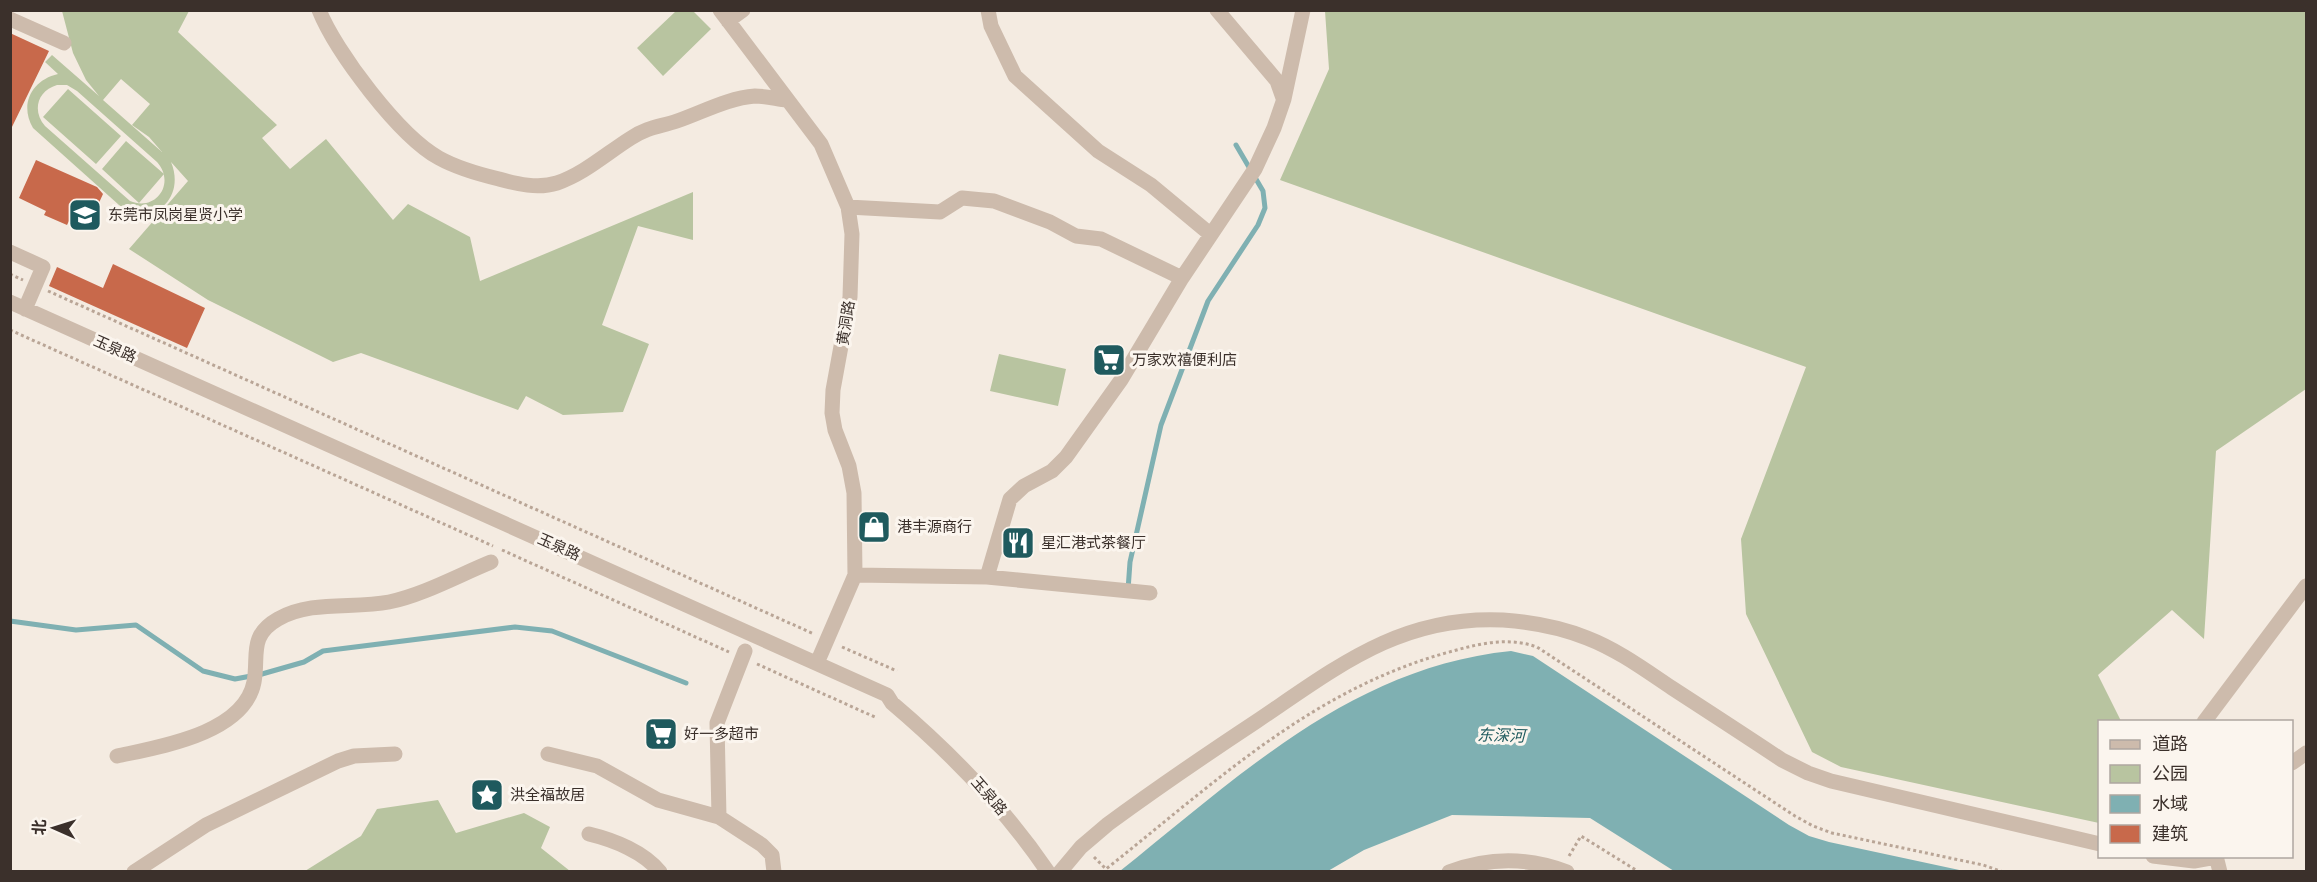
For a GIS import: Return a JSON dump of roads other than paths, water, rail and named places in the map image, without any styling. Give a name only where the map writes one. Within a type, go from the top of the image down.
[{"type":"street","points":[[319,10],[326,27],[370,91],[412,138],[438,157],[474,173],[513,183],[548,186],[581,171],[650,127],[675,122],[731,100],[756,96],[787,100]]},
{"type":"street","points":[[724,16],[743,10]]},
{"type":"street","points":[[988,10],[991,26],[1015,76],[1098,151],[1151,185],[1210,234]]},
{"type":"street","points":[[1217,10],[1277,81],[1284,99]]},
{"type":"street","points":[[987,577],[1010,499],[1024,486],[1052,471],[1066,457],[1121,380],[1182,278],[1255,168],[1274,128],[1284,99],[1303,10]]},
{"type":"street","name":"黄洞路","points":[[724,16],[821,144],[848,207],[852,234],[852,277],[846,330],[833,390],[832,413],[835,430],[849,466],[854,493],[855,575],[817,663]]},
{"type":"street","points":[[10,20],[63,43]]},
{"type":"street","points":[[848,207],[940,212],[962,198],[994,201],[1050,222],[1076,236],[1101,239],[1182,278]]},
{"type":"street","points":[[10,252],[43,267],[18,305]]},
{"type":"street","name":"玉泉路","points":[[18,305],[887,695],[892,703],[968,771],[1029,844],[1048,872]]},
{"type":"street","points":[[117,756],[189,740],[206,732],[238,710],[254,683],[257,641],[265,629],[277,619],[292,612],[311,608],[389,602],[491,562]]},
{"type":"street","points":[[855,575],[987,577],[1150,593]]},
{"type":"street","points":[[2206,720],[2307,586]]},
{"type":"street","points":[[1060,872],[1081,847],[1117,817],[1354,658],[1404,633],[1424,627],[1443,622],[1482,620],[1540,624],[1565,630],[1608,647],[1782,760],[1808,773],[1870,791],[2098,844]]},
{"type":"street","points":[[719,818],[717,723],[743,655]]},
{"type":"street","points":[[2293,762],[2307,753]]},
{"type":"street","points":[[134,872],[206,825],[338,761],[354,756],[395,754]]},
{"type":"street","points":[[548,754],[597,766],[658,800],[719,818],[762,845],[772,855],[774,872]]},
{"type":"street","points":[[589,834],[611,840],[654,864],[660,872]]},
{"type":"street","points":[[2169,858],[2217,862]]},
{"type":"street","points":[[1449,872],[1484,862],[1507,860],[1568,864]]},
{"type":"water","name":"东深河","points":[[1511,651],[1533,656],[1809,836],[1964,871],[1674,871],[1590,818],[1452,815],[1364,850],[1328,871],[1120,871],[1254,764],[1300,732],[1349,703],[1399,679],[1453,661]]},
{"type":"waterway","points":[[1128,590],[1130,562],[1161,425],[1208,301],[1258,225],[1265,208],[1263,191],[1236,145]]},
{"type":"waterway","points":[[10,621],[76,630],[136,625],[203,671],[235,679],[304,662],[323,651],[515,627],[552,631],[686,683]]},
{"type":"place","name":"东莞市凤岗星贤小学","points":[[85,215]]},
{"type":"place","name":"万家欢禧便利店","points":[[1109,360]]},
{"type":"place","name":"港丰源商行","points":[[874,527]]},
{"type":"place","name":"星汇港式茶餐厅","points":[[1018,543]]},
{"type":"place","name":"好一多超市","points":[[661,734]]},
{"type":"place","name":"洪全福故居","points":[[487,795]]}]
